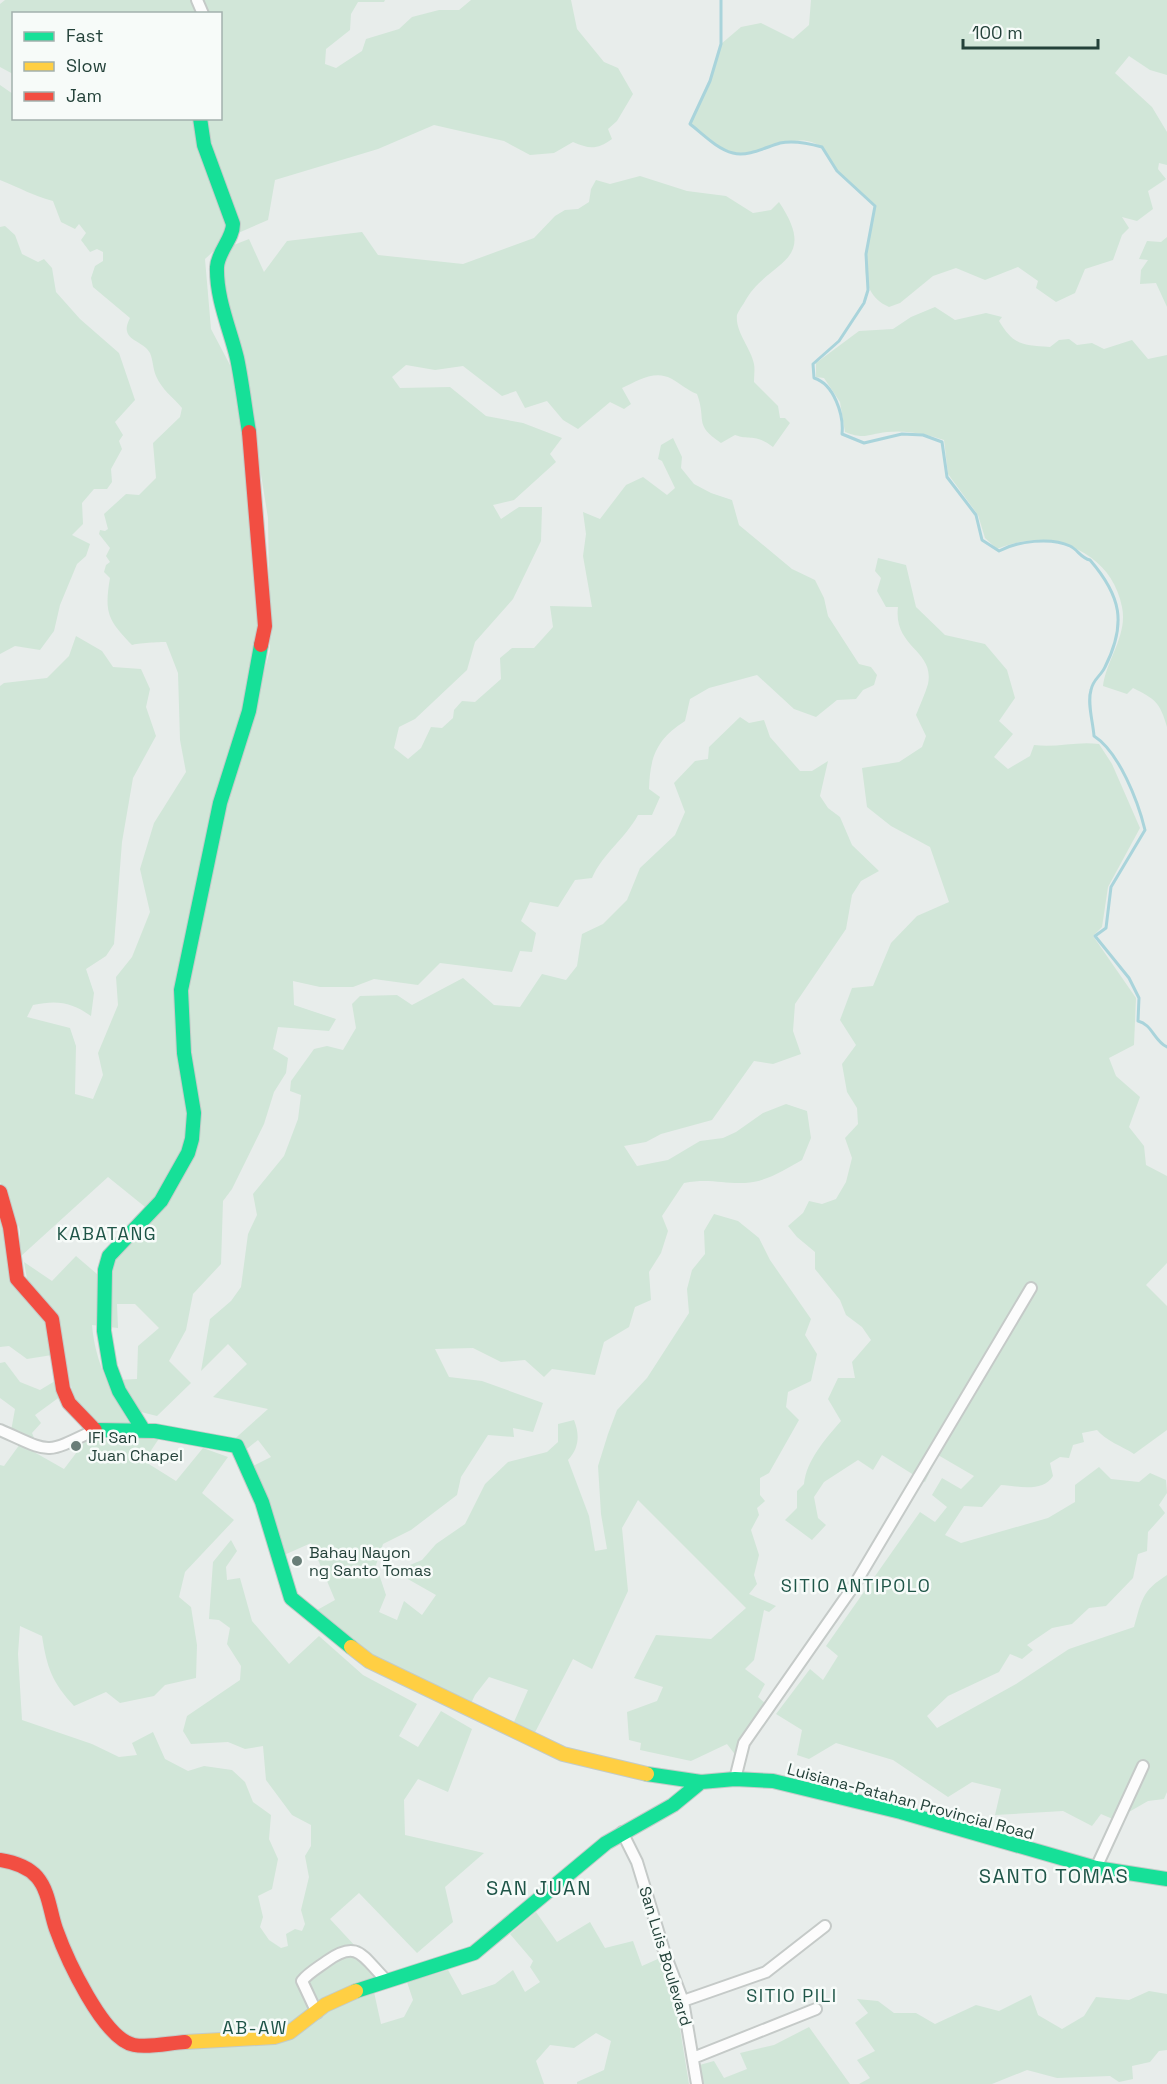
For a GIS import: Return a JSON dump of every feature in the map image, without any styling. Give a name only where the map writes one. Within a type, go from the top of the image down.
[{"type":"street","points":[[144,1431],[119,1391],[110,1367],[104,1330],[105,1270],[109,1256],[160,1201],[180,1168],[192,1139],[194,1113],[184,1053],[181,990],[220,803],[249,711],[265,626],[249,435],[237,360],[218,279],[217,260],[233,231],[233,224],[204,145],[200,120]]},
{"type":"street","points":[[0,1192],[10,1227],[17,1279],[52,1319],[63,1389],[69,1403],[95,1430],[67,1444],[48,1449],[32,1445],[0,1430]]},
{"type":"street","points":[[735,1779],[744,1743],[861,1575],[1031,1288]]},
{"type":"street","name":"Luisiana-Patahan Provincial Road","points":[[95,1430],[168,1433],[226,1446],[237,1446],[262,1502],[286,1589],[291,1598],[369,1661],[563,1754],[631,1772],[701,1782],[735,1779],[773,1781],[859,1801],[1096,1868],[1167,1879]]},
{"type":"street","points":[[1096,1868],[1143,1767]]},
{"type":"street","points":[[0,1860],[9,1861],[28,1870],[43,1886],[56,1927],[98,2011],[116,2036],[128,2044],[274,2037],[290,2032],[340,1997],[474,1953],[622,1832],[673,1805],[701,1782]]},
{"type":"street","name":"San Luis Boulevard","points":[[622,1832],[637,1862],[665,1954],[683,2001],[697,2084]]},
{"type":"street","points":[[683,2001],[766,1972],[825,1926]]},
{"type":"street","points":[[317,2013],[302,1981],[341,1951],[350,1948],[357,1951],[387,1981]]},
{"type":"street","points":[[693,2058],[816,2009]]},
{"type":"green space","points":[[5,0],[385,0],[384,2],[358,2],[351,14],[350,30],[326,49],[325,64],[336,68],[362,51],[366,39],[399,29],[412,17],[439,10],[459,10],[471,0],[571,0],[577,29],[604,62],[618,68],[633,94],[617,121],[608,129],[612,139],[597,147],[588,147],[573,142],[554,153],[530,155],[504,141],[434,125],[378,149],[275,180],[268,220],[229,237],[205,259],[211,329],[230,365],[251,451],[263,565],[258,645],[245,690],[257,694],[270,651],[268,518],[244,369],[220,282],[226,248],[249,239],[264,272],[287,241],[362,232],[378,255],[463,264],[534,238],[555,216],[565,210],[578,209],[589,202],[591,189],[596,180],[610,184],[640,176],[687,191],[726,196],[753,213],[771,210],[779,202],[790,223],[794,238],[792,250],[786,260],[754,289],[738,312],[737,321],[752,358],[754,382],[778,406],[780,418],[785,418],[790,423],[773,447],[757,439],[735,435],[721,443],[712,437],[702,422],[697,394],[666,376],[659,375],[640,379],[622,388],[631,404],[624,409],[610,402],[578,429],[563,420],[547,401],[525,408],[516,391],[502,396],[463,366],[435,370],[406,365],[392,377],[400,388],[450,387],[486,416],[523,423],[562,438],[550,454],[556,462],[514,500],[493,505],[501,519],[519,507],[542,507],[541,541],[513,599],[475,642],[467,670],[415,719],[399,727],[394,748],[408,759],[421,748],[431,727],[442,728],[453,718],[454,710],[462,701],[475,702],[501,679],[500,658],[512,648],[534,648],[553,627],[550,606],[592,607],[583,556],[586,534],[583,512],[600,519],[626,485],[643,477],[667,495],[675,488],[662,461],[658,459],[661,445],[673,438],[682,457],[681,468],[694,484],[732,500],[739,525],[792,569],[815,580],[824,598],[828,616],[859,664],[871,667],[877,675],[874,685],[863,690],[856,699],[837,700],[816,717],[794,709],[757,675],[709,688],[690,699],[685,721],[668,735],[653,758],[649,789],[660,797],[652,815],[638,815],[602,861],[592,878],[575,880],[558,907],[530,902],[521,921],[536,933],[532,952],[520,951],[512,972],[440,963],[418,985],[374,979],[353,987],[320,987],[293,981],[294,1005],[336,1019],[329,1031],[278,1027],[273,1049],[288,1058],[286,1073],[274,1092],[264,1124],[232,1189],[223,1201],[221,1264],[193,1294],[186,1330],[169,1361],[191,1383],[157,1416],[141,1412],[117,1380],[137,1379],[138,1346],[159,1328],[135,1304],[117,1304],[118,1328],[92,1325],[100,1364],[130,1424],[93,1422],[75,1400],[65,1365],[58,1319],[27,1279],[24,1262],[52,1281],[76,1256],[97,1274],[155,1215],[108,1177],[20,1257],[20,1230],[0,1182],[0,686],[4,683],[47,678],[69,656],[76,636],[102,651],[113,667],[141,669],[150,689],[146,707],[156,736],[133,778],[122,842],[114,944],[106,956],[86,969],[94,993],[91,1016],[70,1005],[49,1003],[33,1005],[27,1017],[70,1028],[76,1046],[75,1094],[93,1099],[103,1075],[98,1053],[118,1005],[116,977],[132,957],[150,912],[140,869],[154,823],[186,772],[180,740],[178,673],[166,642],[132,645],[113,622],[108,608],[110,578],[104,572],[106,565],[110,562],[106,556],[110,548],[99,534],[100,530],[108,529],[104,514],[126,494],[139,495],[156,478],[153,443],[180,417],[182,408],[158,381],[150,353],[129,335],[127,326],[130,318],[93,287],[91,278],[95,266],[103,261],[103,252],[97,249],[90,252],[81,240],[86,233],[79,224],[75,229],[61,222],[53,201],[0,180],[0,85],[12,93],[12,120],[222,120],[222,12],[12,12],[12,73],[0,67],[0,4]]},
{"type":"green space","points":[[811,0],[1167,0],[1167,75],[1150,70],[1129,56],[1115,73],[1152,107],[1167,132],[1167,165],[1159,163],[1158,169],[1166,179],[1148,191],[1153,209],[1137,221],[1122,217],[1129,228],[1122,235],[1113,260],[1085,269],[1075,293],[1056,302],[1036,288],[1038,281],[1018,267],[985,280],[956,268],[933,276],[900,303],[889,307],[877,299],[869,288],[866,276],[867,247],[875,206],[837,171],[822,148],[812,142],[801,141],[742,154],[726,150],[715,144],[690,124],[710,81],[721,44],[741,27],[761,23],[793,39],[809,25]]},
{"type":"green space","points":[[5,226],[15,235],[22,254],[38,262],[44,259],[52,268],[56,292],[80,319],[119,353],[135,400],[115,422],[123,435],[119,441],[122,449],[111,469],[112,482],[107,489],[94,489],[82,503],[83,524],[72,535],[90,544],[86,556],[77,564],[60,605],[54,631],[40,650],[15,646],[0,654],[0,227]]},
{"type":"green space","points":[[1167,237],[1167,307],[1156,283],[1140,284],[1141,270],[1148,260],[1139,259],[1147,241],[1161,242]]},
{"type":"green space","points":[[935,307],[955,320],[986,313],[1002,317],[999,321],[1004,329],[1020,343],[1050,347],[1059,340],[1069,339],[1077,345],[1092,343],[1104,349],[1132,340],[1148,359],[1167,355],[1167,727],[1156,702],[1147,695],[1133,688],[1127,694],[1103,686],[1122,628],[1123,617],[1115,587],[1105,570],[1091,557],[1055,542],[1016,543],[997,549],[985,538],[978,515],[948,474],[944,440],[909,432],[887,432],[862,436],[845,432],[840,402],[824,378],[816,377],[816,363],[859,331],[893,329],[911,317]]},
{"type":"green space","points":[[878,558],[906,565],[916,607],[945,635],[985,644],[1007,670],[1015,698],[999,721],[1013,734],[994,757],[1008,769],[1030,756],[1034,745],[1099,744],[1112,764],[1140,828],[1108,887],[1102,927],[1093,936],[1136,998],[1134,1045],[1109,1058],[1116,1076],[1140,1097],[1129,1127],[1144,1146],[1146,1165],[1167,1176],[1167,1263],[1146,1285],[1167,1306],[1167,1430],[1134,1454],[1109,1440],[1097,1430],[1082,1433],[1084,1442],[1073,1445],[1069,1458],[1060,1457],[1050,1463],[1053,1476],[1049,1481],[1036,1487],[1001,1485],[982,1507],[964,1506],[945,1535],[961,1543],[1048,1518],[1075,1502],[1075,1485],[1099,1467],[1111,1479],[1139,1482],[1150,1473],[1166,1480],[1167,1493],[1159,1505],[1165,1513],[1148,1532],[1147,1551],[1138,1554],[1133,1578],[1106,1606],[1089,1608],[1072,1624],[1052,1628],[1027,1645],[1033,1650],[1022,1659],[1010,1654],[999,1672],[948,1696],[927,1716],[937,1728],[1016,1684],[1069,1649],[1134,1627],[1144,1597],[1152,1586],[1167,1575],[1167,1792],[1164,1799],[1148,1801],[1115,1820],[1101,1814],[1092,1826],[1063,1811],[995,1815],[1001,1789],[972,1782],[948,1797],[893,1760],[836,1743],[809,1759],[797,1755],[802,1730],[776,1714],[810,1669],[823,1680],[838,1656],[826,1646],[920,1512],[935,1522],[947,1507],[932,1495],[942,1478],[961,1489],[974,1476],[938,1455],[925,1482],[882,1455],[873,1470],[858,1460],[824,1482],[814,1497],[818,1518],[826,1525],[812,1540],[785,1520],[797,1508],[797,1491],[804,1484],[813,1458],[841,1421],[828,1399],[838,1378],[855,1378],[852,1362],[871,1340],[862,1327],[846,1315],[840,1300],[815,1269],[815,1252],[788,1226],[803,1213],[809,1201],[822,1204],[836,1199],[846,1182],[852,1158],[845,1138],[858,1124],[857,1108],[847,1092],[842,1064],[856,1045],[840,1020],[852,988],[873,986],[891,943],[917,916],[949,902],[930,847],[891,826],[867,807],[862,768],[899,762],[922,747],[926,736],[916,715],[928,684],[929,673],[926,663],[902,632],[898,621],[898,607],[886,607],[877,591],[881,578],[875,571]]},
{"type":"green space","points":[[740,717],[749,723],[764,720],[770,737],[800,771],[812,771],[828,761],[820,796],[828,808],[840,817],[852,845],[879,871],[861,881],[852,895],[846,929],[795,1004],[793,1031],[801,1054],[773,1064],[754,1061],[712,1120],[661,1134],[646,1142],[624,1146],[637,1166],[668,1160],[700,1141],[723,1138],[736,1132],[763,1113],[786,1104],[807,1111],[811,1138],[802,1160],[775,1175],[753,1182],[684,1183],[662,1216],[668,1231],[661,1253],[649,1272],[651,1300],[635,1307],[629,1327],[604,1342],[595,1375],[552,1369],[544,1377],[525,1360],[501,1362],[473,1348],[435,1349],[449,1377],[482,1381],[543,1403],[533,1432],[513,1428],[514,1437],[488,1435],[461,1477],[457,1495],[411,1530],[383,1544],[376,1565],[386,1595],[379,1612],[397,1620],[404,1601],[422,1615],[436,1595],[406,1578],[410,1565],[422,1560],[436,1544],[465,1524],[485,1484],[508,1462],[547,1452],[558,1442],[558,1424],[574,1420],[577,1441],[568,1460],[589,1516],[595,1551],[607,1549],[601,1514],[598,1466],[617,1410],[647,1378],[689,1313],[687,1289],[692,1270],[705,1254],[704,1231],[714,1214],[738,1221],[759,1238],[770,1260],[811,1319],[805,1335],[817,1354],[811,1381],[788,1392],[786,1407],[799,1420],[769,1473],[760,1478],[760,1495],[765,1501],[757,1508],[759,1515],[751,1530],[759,1555],[754,1575],[757,1584],[749,1594],[776,1606],[769,1612],[764,1610],[754,1660],[745,1669],[765,1684],[758,1697],[772,1709],[740,1761],[727,1744],[691,1761],[640,1750],[641,1743],[629,1740],[627,1712],[657,1701],[663,1687],[634,1678],[656,1635],[711,1639],[746,1608],[638,1500],[622,1528],[628,1591],[592,1669],[573,1659],[530,1742],[510,1731],[528,1690],[489,1677],[475,1695],[466,1714],[411,1689],[364,1660],[310,1614],[335,1600],[311,1543],[282,1556],[253,1466],[271,1457],[258,1440],[243,1452],[229,1444],[268,1409],[213,1397],[247,1364],[228,1344],[201,1371],[210,1319],[231,1301],[241,1287],[248,1234],[257,1215],[253,1194],[284,1156],[298,1119],[301,1095],[290,1091],[291,1081],[314,1049],[327,1046],[343,1050],[356,1028],[352,1004],[360,996],[397,995],[412,1005],[463,978],[494,1005],[520,1007],[542,974],[566,980],[577,966],[582,934],[603,924],[627,900],[640,868],[675,835],[685,812],[674,783],[695,761],[708,759],[709,747]]},
{"type":"green space","points":[[0,1206],[7,1247],[48,1322],[52,1355],[27,1359],[9,1346],[0,1347]]},
{"type":"green space","points":[[5,1362],[20,1382],[40,1390],[55,1381],[61,1396],[35,1415],[41,1423],[32,1433],[37,1445],[11,1431],[15,1409],[0,1398],[0,1363]]},
{"type":"green space","points":[[160,1437],[144,1461],[176,1481],[203,1448],[228,1457],[202,1493],[234,1520],[185,1572],[179,1597],[191,1607],[197,1645],[196,1678],[165,1685],[154,1696],[120,1703],[106,1692],[74,1706],[60,1689],[52,1674],[42,1636],[20,1626],[18,1654],[22,1720],[92,1744],[119,1757],[137,1755],[132,1743],[153,1732],[165,1759],[188,1771],[204,1766],[232,1770],[245,1782],[253,1802],[271,1815],[269,1839],[278,1859],[272,1889],[258,1896],[263,1917],[260,1927],[269,1940],[281,1948],[288,1946],[286,1934],[295,1929],[302,1931],[305,1924],[301,1910],[309,1877],[305,1856],[311,1846],[311,1825],[292,1815],[266,1780],[263,1746],[245,1749],[228,1742],[191,1744],[183,1731],[187,1716],[240,1680],[241,1666],[227,1644],[230,1628],[219,1620],[209,1619],[213,1562],[231,1540],[237,1551],[226,1567],[227,1580],[240,1578],[252,1621],[289,1664],[319,1636],[363,1675],[417,1704],[399,1736],[418,1747],[441,1711],[472,1729],[448,1792],[418,1779],[404,1800],[405,1835],[484,1853],[445,1887],[453,1922],[417,1953],[359,1893],[330,1919],[383,1976],[374,1992],[381,2024],[404,2017],[413,2000],[407,1982],[448,1970],[462,1995],[495,1984],[513,1970],[525,1992],[540,1982],[530,1967],[533,1961],[510,1934],[536,1912],[557,1942],[590,1922],[605,1948],[633,1941],[642,1966],[660,1958],[676,2004],[689,2084],[577,2084],[604,2070],[611,2041],[596,2033],[574,2048],[550,2045],[536,2061],[544,2084],[0,2084],[0,1465],[4,1466],[20,1444],[64,1469],[86,1440]]},
{"type":"green space","points":[[1149,1991],[1167,1994],[1167,2050],[1159,2051],[1150,2062],[1132,2066],[1133,2079],[1119,2082],[1110,2076],[1057,2078],[1027,2070],[992,2084],[859,2084],[870,2078],[857,2060],[875,2051],[855,2023],[868,2013],[857,1999],[878,2001],[894,2013],[916,2013],[935,2024],[976,2005],[999,2011],[1031,1995],[1038,2015],[1062,2029],[1084,2016],[1096,1997],[1129,2000]]},
{"type":"green space","points":[[809,2027],[850,2084],[699,2084],[696,2066],[714,2061],[724,2078],[747,2069],[740,2053],[774,2045]]},
{"type":"waterway","points":[[721,0],[721,44],[710,81],[690,124],[716,145],[733,153],[751,153],[785,142],[801,142],[822,147],[837,171],[875,206],[866,254],[868,290],[864,303],[839,341],[813,364],[814,378],[827,387],[836,401],[841,418],[842,434],[864,443],[902,434],[923,435],[942,442],[947,477],[976,515],[982,540],[999,551],[1034,541],[1062,543],[1090,560],[1109,586],[1117,610],[1118,623],[1112,651],[1105,667],[1095,680],[1090,695],[1094,736],[1112,753],[1119,765],[1138,805],[1145,830],[1111,887],[1106,928],[1095,936],[1129,978],[1139,998],[1138,1021],[1147,1025],[1159,1041],[1167,1047]]},
{"type":"traffic: fast","points":[[200,120],[204,145],[233,224],[231,235],[218,261],[217,279],[237,358],[249,432]]},
{"type":"traffic: fast","points":[[144,1431],[119,1391],[110,1367],[104,1331],[105,1270],[109,1256],[161,1201],[188,1153],[192,1139],[194,1113],[184,1053],[181,990],[220,803],[249,711],[261,645]]},
{"type":"traffic: fast","points":[[95,1430],[155,1431],[237,1446],[262,1502],[291,1598],[351,1647]]},
{"type":"traffic: fast","points":[[647,1774],[701,1782],[735,1779],[773,1781],[901,1812],[1096,1868],[1167,1879]]},
{"type":"traffic: fast","points":[[356,1991],[474,1953],[606,1843],[673,1805],[701,1782]]},
{"type":"traffic: slow","points":[[351,1647],[369,1661],[563,1754],[647,1774]]},
{"type":"traffic: slow","points":[[185,2042],[274,2037],[290,2032],[325,2005],[356,1991]]},
{"type":"traffic: jam","points":[[249,432],[265,626],[261,645]]},
{"type":"traffic: jam","points":[[0,1192],[10,1227],[17,1279],[52,1319],[63,1389],[69,1403],[95,1430]]},
{"type":"traffic: jam","points":[[0,1860],[25,1868],[33,1873],[41,1883],[68,1958],[87,1995],[110,2028],[122,2039],[134,2045],[153,2046],[185,2042]]},
{"type":"place","name":"IFI San Juan Chapel","points":[[76,1446]]},
{"type":"place","name":"Bahay Nayon ng Santo Tomas","points":[[297,1561]]},
{"type":"district","name":"KABATANG","points":[[107,1234]]},
{"type":"district","name":"SITIO ANTIPOLO","points":[[856,1586]]},
{"type":"district","name":"SANTO TOMAS","points":[[1054,1876]]},
{"type":"district","name":"SAN JUAN","points":[[539,1888]]},
{"type":"district","name":"SITIO PILI","points":[[792,1996]]},
{"type":"district","name":"AB-AW","points":[[255,2028]]}]
